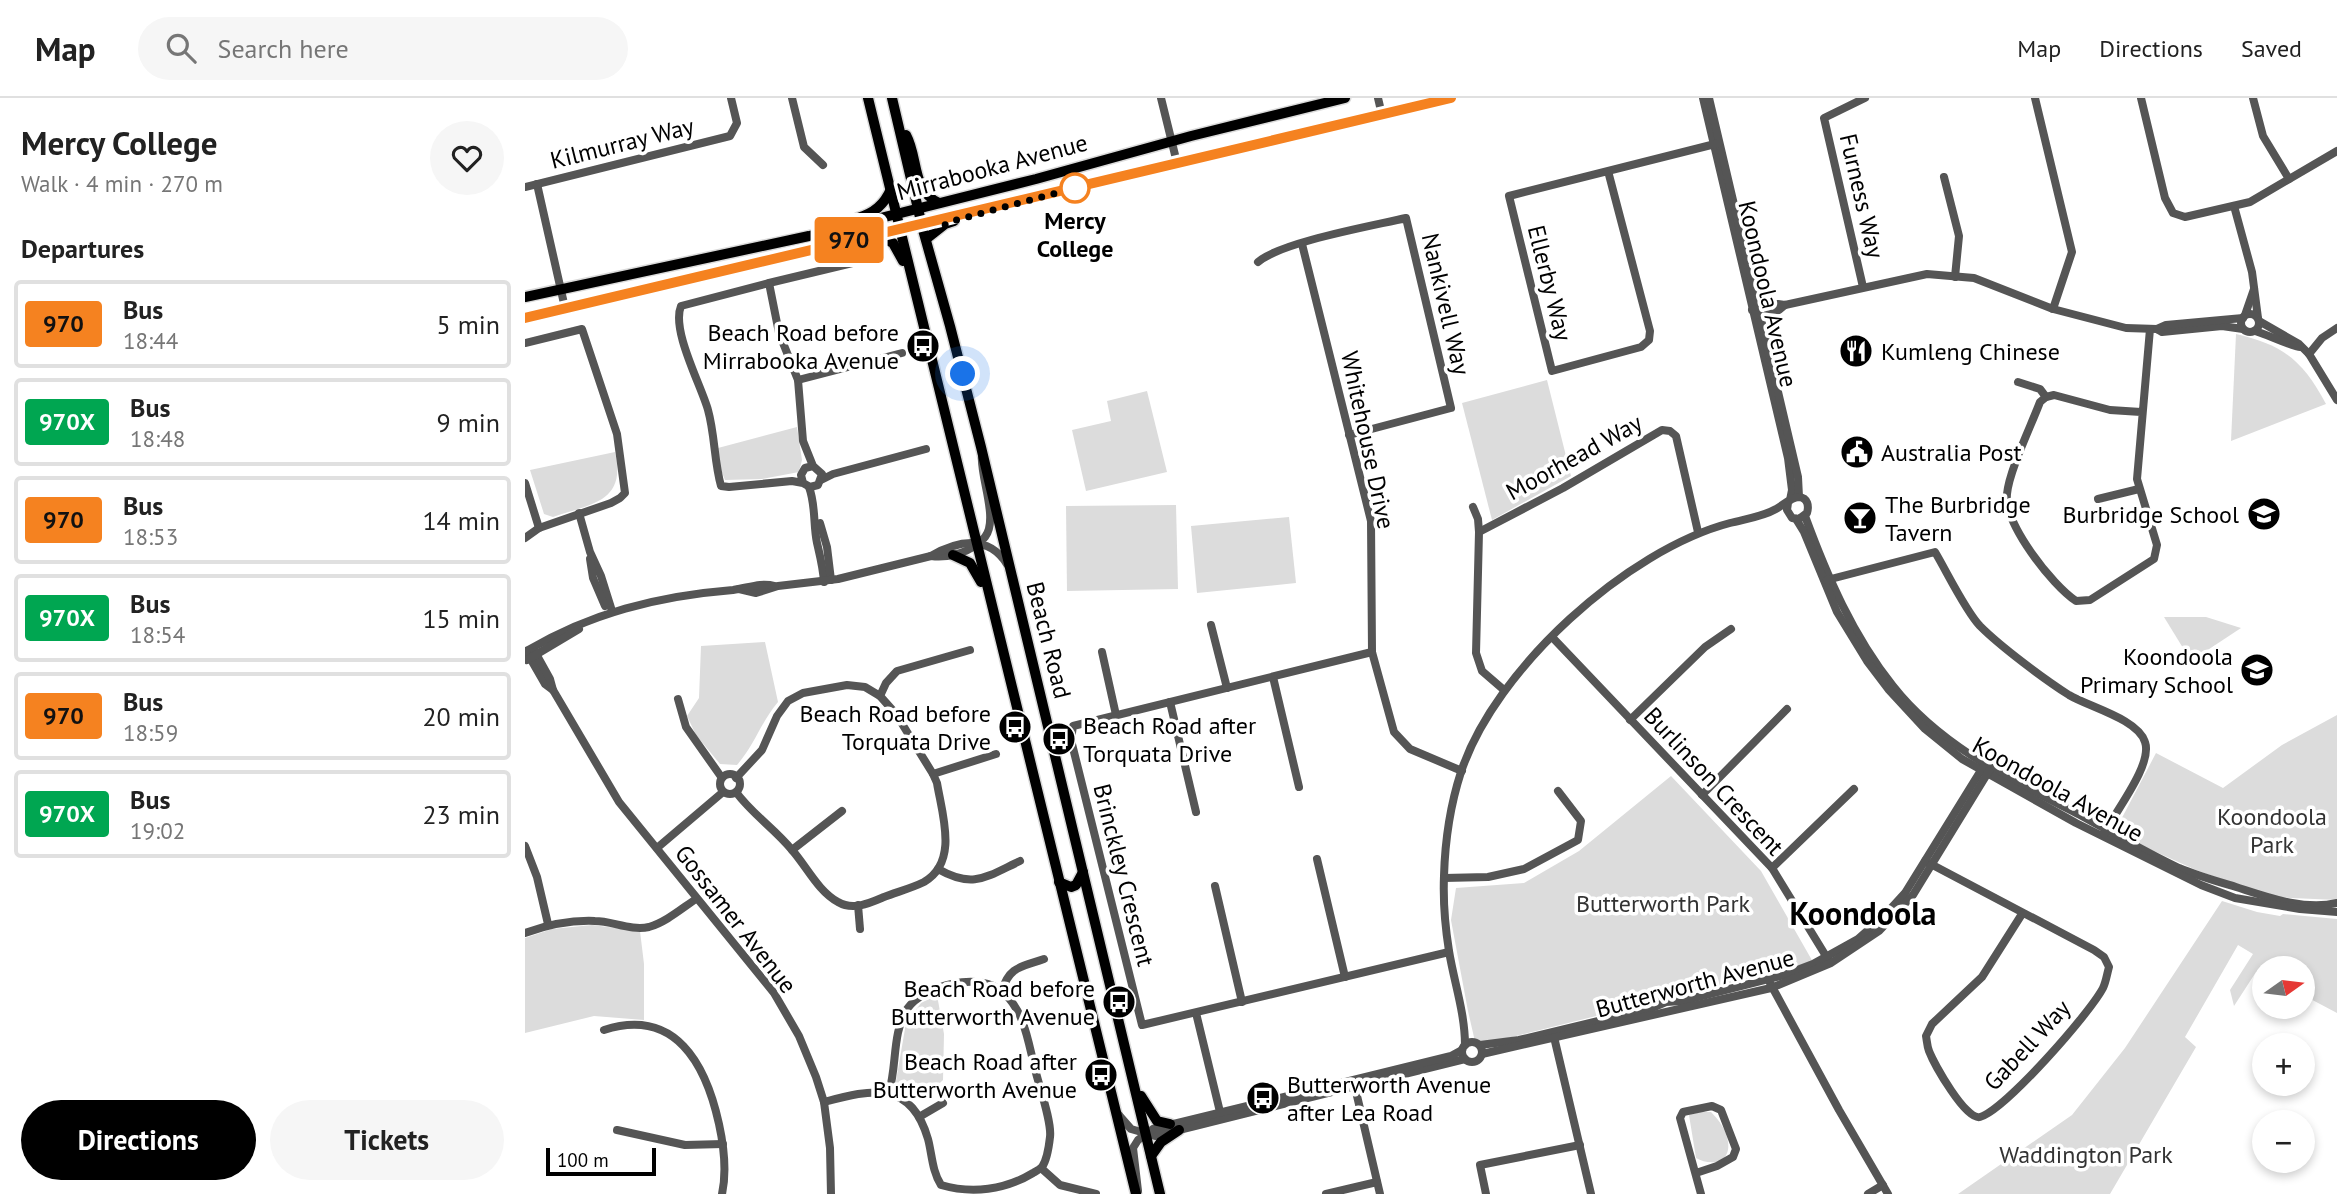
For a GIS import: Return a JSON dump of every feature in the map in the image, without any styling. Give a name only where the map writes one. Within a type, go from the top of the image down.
[{"type":"main road","name":"Beach Road","points":[[868,98],[1137,1194]]},
{"type":"main road","name":"Beach Road","points":[[892,98],[982,453],[1160,1194]]},
{"type":"main road","name":"Mirrabooka Avenue","points":[[525,297],[809,236],[1345,98]]},
{"type":"main road","name":"Mirrabooka Avenue","points":[[525,318],[1451,98]]},
{"type":"main road","points":[[898,121],[908,139],[921,188],[939,204]]},
{"type":"main road","points":[[809,236],[823,226],[870,214],[885,201],[891,189]]},
{"type":"main road","points":[[926,239],[949,222],[1035,198]]},
{"type":"main road","points":[[875,234],[893,243],[901,253],[910,286],[920,304]]},
{"type":"main road","points":[[953,555],[966,559],[973,568],[995,618]]},
{"type":"main road","points":[[1059,882],[1071,887],[1076,885],[1083,872]]},
{"type":"main road","points":[[1133,1080],[1148,1110],[1157,1121],[1175,1127],[1151,1156]]},
{"type":"street","name":"Kilmurray Way","points":[[525,187],[730,136],[737,123],[731,98]]},
{"type":"street","points":[[792,98],[804,147],[823,165]]},
{"type":"street","points":[[1161,98],[1177,163]]},
{"type":"street","points":[[1378,98],[1382,115]]},
{"type":"street","name":"Koondoola Avenue","points":[[1703,98],[1798,477],[1800,497]]},
{"type":"street","name":"Koondoola Avenue","points":[[1709,98],[1716,144]]},
{"type":"street","name":"Furness Way","points":[[1863,287],[1824,118],[1865,98]]},
{"type":"street","points":[[2035,98],[2072,252],[2053,309]]},
{"type":"street","points":[[2141,98],[2165,198],[2173,213],[2185,217],[2250,202],[2337,151]]},
{"type":"street","points":[[2253,98],[2263,136],[2289,179]]},
{"type":"street","name":"Ellerby Way","points":[[1608,171],[1650,331],[1649,340],[1641,347],[1552,371],[1509,196],[1608,171],[1716,144]]},
{"type":"street","points":[[1944,177],[1959,236],[1955,277]]},
{"type":"street","points":[[537,184],[565,308]]},
{"type":"street","points":[[2234,206],[2252,272],[2258,319],[2255,331]]},
{"type":"street","name":"Nankivell Way","points":[[1258,262],[1267,254],[1406,218],[1451,408],[1349,435]]},
{"type":"street","name":"Whitehouse Drive","points":[[1303,244],[1371,521],[1372,652],[1394,733],[1410,749],[1462,771]]},
{"type":"street","points":[[869,259],[681,306],[678,314],[688,357],[709,413],[720,486],[792,481],[833,474],[926,449]]},
{"type":"street","points":[[1756,312],[1779,310],[1784,305],[1927,274],[1974,278],[2053,309],[2126,328],[2162,332],[2223,326],[2255,331],[2273,336],[2295,348],[2300,347]]},
{"type":"street","points":[[769,283],[779,333],[798,380],[803,441],[819,522],[827,547],[827,581]]},
{"type":"street","points":[[2243,329],[2241,324],[2254,289]]},
{"type":"street","name":"Koondoola Avenue","points":[[1756,312],[1788,458],[1791,490],[1789,502]]},
{"type":"street","points":[[2153,329],[2166,325],[2253,315],[2295,340],[2309,354],[2337,400]]},
{"type":"street","points":[[2309,354],[2322,338],[2337,328]]},
{"type":"street","points":[[525,343],[582,329],[617,434],[625,493],[611,503],[539,528],[525,538]]},
{"type":"street","points":[[2141,412],[2110,410],[2054,395],[2046,397],[2040,402],[2008,486],[2007,505],[2012,519],[2038,562],[2076,601],[2090,600],[2154,559],[2157,553],[2137,479],[2141,412],[2153,329]]},
{"type":"street","points":[[798,380],[902,353]]},
{"type":"street","points":[[2018,382],[2041,389],[2046,397]]},
{"type":"street","name":"Moorhead Way","points":[[1479,532],[1563,488],[1662,430],[1670,431],[1676,436],[1697,533]]},
{"type":"street","points":[[930,556],[942,557],[972,550],[985,537],[990,513],[981,467],[982,453]]},
{"type":"street","points":[[525,483],[539,528]]},
{"type":"street","points":[[2098,499],[2139,489]]},
{"type":"street","points":[[1471,1049],[1449,952],[1444,914],[1444,878],[1447,828],[1462,771],[1475,740],[1504,690],[1552,637],[1623,575],[1668,546],[1697,533],[1772,512],[1800,497],[1808,507],[1805,516],[1796,519],[1788,513],[1772,512]]},
{"type":"street","points":[[1788,513],[1789,502]]},
{"type":"street","points":[[1473,508],[1478,519],[1479,532],[1476,653],[1482,671],[1504,690]]},
{"type":"street","points":[[579,513],[590,552],[601,576],[609,612]]},
{"type":"street","name":"Koondoola Avenue","points":[[1805,516],[1826,580]]},
{"type":"street","name":"Koondoola Avenue","points":[[1796,519],[1826,580],[1892,685],[1940,733],[1986,770],[2173,872],[2235,898],[2337,912]]},
{"type":"street","points":[[529,654],[609,612],[687,593],[739,589],[755,584],[778,586],[827,581],[930,556],[970,542],[1000,553],[1010,570]]},
{"type":"street","points":[[1826,580],[1935,552],[1978,624],[2001,645],[2070,695],[2130,724],[2145,741],[2147,754],[2104,833]]},
{"type":"street","points":[[1211,625],[1227,688]]},
{"type":"street","points":[[1630,720],[1705,647],[1731,629]]},
{"type":"street","name":"Burlinson Crescent","points":[[1552,637],[1772,868],[1829,960]]},
{"type":"street","points":[[880,696],[886,683],[897,671],[970,650]]},
{"type":"street","points":[[1102,652],[1117,715]]},
{"type":"street","name":"Brinckley Crescent","points":[[1372,652],[1073,726],[1071,740],[1142,1025],[1449,952]]},
{"type":"street","name":"Gossamer Avenue","points":[[529,654],[619,802],[774,993],[799,1036],[824,1102],[830,1147],[831,1194]]},
{"type":"street","points":[[1273,677],[1299,787]]},
{"type":"street","points":[[736,778],[762,750],[788,701],[803,693],[847,685],[865,687],[880,696],[896,713],[933,774],[937,783],[947,842],[938,869],[925,881],[863,906],[839,903],[825,892],[793,850],[752,812],[736,792]]},
{"type":"street","points":[[678,699],[686,727],[722,778],[720,788],[723,792]]},
{"type":"street","points":[[1170,702],[1196,812]]},
{"type":"street","points":[[1702,795],[1787,709]]},
{"type":"street","points":[[933,774],[996,754]]},
{"type":"street","name":"Butterworth Avenue","points":[[1146,1135],[1153,1129],[1175,1127],[1355,1084],[1471,1049],[1554,1035],[1770,984],[1829,960],[1858,947],[1892,919],[1913,895],[1929,863],[1986,770]]},
{"type":"street","points":[[722,778],[727,775],[739,780],[736,792]]},
{"type":"street","points":[[1772,868],[1854,789]]},
{"type":"street","points":[[1444,878],[1488,877],[1524,869],[1578,840],[1581,821],[1558,791]]},
{"type":"street","points":[[657,848],[723,792],[736,792]]},
{"type":"street","points":[[793,850],[842,811]]},
{"type":"street","name":"Koondoola Avenue","points":[[2104,833],[2211,881],[2291,902],[2327,905],[2337,903]]},
{"type":"street","points":[[525,846],[537,877],[548,924]]},
{"type":"street","points":[[1317,859],[1345,977]]},
{"type":"street","points":[[938,869],[956,879],[971,881],[1020,861]]},
{"type":"street","name":"Gabell Way","points":[[1929,863],[2094,950],[2104,957],[2109,967],[2103,987],[2062,1044],[1997,1106],[1980,1117],[1973,1117],[1964,1110],[1931,1055],[1926,1036],[1932,1024],[1982,977],[2022,914]]},
{"type":"street","points":[[1215,886],[1242,1002]]},
{"type":"street","points":[[525,933],[548,924],[595,921],[648,927],[667,919],[696,899]]},
{"type":"street","points":[[858,905],[860,929]]},
{"type":"street","points":[[1002,991],[1006,977],[1014,969],[1044,959]]},
{"type":"street","points":[[824,1102],[855,1093],[889,1092],[908,1102],[919,1114],[940,1185],[992,1190],[1019,1182],[1041,1168],[1047,1155],[1051,1134],[1023,1020],[1002,991],[985,982],[949,984],[926,993],[908,1007],[901,1023],[889,1092]]},
{"type":"street","points":[[1770,984],[1888,1194]]},
{"type":"street","points":[[1196,1013],[1221,1115]]},
{"type":"street","points":[[604,1030],[615,1026],[650,1028],[674,1037],[691,1054],[710,1087],[723,1144],[725,1180],[722,1194]]},
{"type":"street","points":[[1554,1035],[1591,1194]]},
{"type":"street","points":[[1355,1084],[1380,1194]]},
{"type":"street","points":[[919,1117],[943,1103]]},
{"type":"street","points":[[1696,1173],[1733,1157],[1736,1149],[1721,1110],[1712,1106],[1683,1112],[1680,1118],[1701,1194]]},
{"type":"street","points":[[1116,1111],[1131,1129],[1146,1135]]},
{"type":"street","points":[[617,1130],[685,1145],[723,1144]]},
{"type":"street","points":[[1137,1194],[1133,1147],[1146,1135]]},
{"type":"street","points":[[1486,1194],[1480,1165],[1580,1144]]},
{"type":"street","points":[[1041,1168],[1060,1185],[1096,1194]]},
{"type":"street","points":[[1326,1194],[1377,1182]]},
{"type":"street","points":[[1868,1194],[1883,1185]]},
{"type":"green space","points":[[2236,334],[2253,338],[2290,357],[2309,376],[2326,404],[2231,441]]},
{"type":"green space","points":[[1547,380],[1571,476],[1492,520],[1462,403]]},
{"type":"green space","points":[[1147,391],[1167,472],[1086,491],[1072,430],[1111,421],[1107,401]]},
{"type":"green space","points":[[797,427],[802,460],[799,472],[762,479],[725,480],[719,465],[718,448]]},
{"type":"green space","points":[[615,452],[616,482],[602,499],[553,517],[544,514],[530,470]]},
{"type":"green space","points":[[1176,505],[1178,589],[1067,591],[1066,506]]},
{"type":"green space","points":[[1289,517],[1296,583],[1197,593],[1191,526]]},
{"type":"green space","points":[[2164,617],[2206,617],[2241,628],[2191,661]]},
{"type":"green space","points":[[765,642],[778,702],[737,765],[720,764],[696,735],[687,716],[699,698],[701,646]]},
{"type":"green space","name":"Koondoola Park","points":[[2337,715],[2337,900],[2272,897],[2196,870],[2114,833],[2156,753],[2223,788],[2282,745]]},
{"type":"green space","name":"Butterworth Park","points":[[1671,776],[1761,871],[1813,962],[1476,1046],[1451,920],[1456,888],[1524,883],[1579,851]]},
{"type":"green space","name":"Waddington Park","points":[[2222,901],[2280,916],[2283,914],[2337,919],[2337,1013],[2315,1001],[2315,956],[2252,956],[2252,978],[2234,1006],[2230,990],[2253,954],[2238,945],[2185,1037],[2196,1047],[2110,1194],[1958,1194],[2072,1115],[2125,1048]]},
{"type":"green space","points":[[592,925],[640,931],[644,964],[644,1020],[594,1016],[525,1033],[525,938],[552,929]]},
{"type":"green space","points":[[937,995],[944,1034],[943,1080],[923,1099],[912,1100],[897,1091],[896,1081],[906,1023],[921,1003]]},
{"type":"green space","points":[[1711,1112],[1720,1122],[1728,1142],[1723,1159],[1707,1162],[1696,1158],[1689,1115]]},
{"type":"bus line","name":"970","points":[[525,318],[1451,98]]},
{"type":"place","name":"Mercy College","points":[[1075,188]]},
{"type":"place","name":"Beach Road before Mirrabooka Avenue","points":[[923,346]]},
{"type":"place","name":"Kumleng Chinese","points":[[1856,351]]},
{"type":"place","name":"Australia Post","points":[[1857,452]]},
{"type":"place","name":"Burbridge School","points":[[2264,514]]},
{"type":"place","name":"The Burbridge Tavern","points":[[1860,518]]},
{"type":"place","name":"Koondoola Primary School","points":[[2257,670]]},
{"type":"place","name":"Beach Road before Torquata Drive","points":[[1015,727]]},
{"type":"place","name":"Beach Road after Torquata Drive","points":[[1059,739]]},
{"type":"place","name":"Beach Road before Butterworth Avenue","points":[[1119,1002]]},
{"type":"place","name":"Beach Road after Butterworth Avenue","points":[[1101,1075]]},
{"type":"place","name":"Butterworth Avenue after Lea Road","points":[[1263,1098]]},
{"type":"district","name":"Koondoola","points":[[1863,913]]},
{"type":"route","points":[[963,374],[926,239],[949,222],[1075,188]]}]
